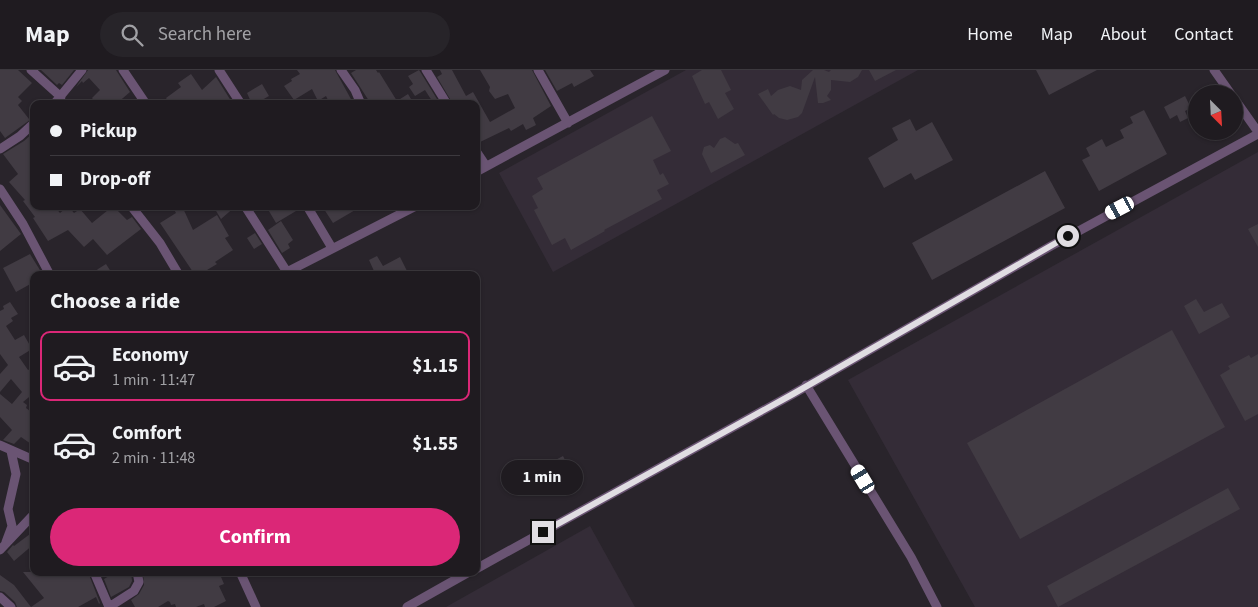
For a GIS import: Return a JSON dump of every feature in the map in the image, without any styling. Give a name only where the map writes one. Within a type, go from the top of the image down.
[{"type":"street","points":[[31,70],[61,96]]},
{"type":"street","points":[[58,100],[82,70]]},
{"type":"street","points":[[123,70],[143,100]]},
{"type":"street","points":[[219,70],[238,100]]},
{"type":"street","points":[[341,70],[355,90],[359,100]]},
{"type":"street","points":[[426,70],[445,100]]},
{"type":"street","points":[[538,70],[568,123]]},
{"type":"street","points":[[480,170],[665,70]]},
{"type":"street","points":[[1214,70],[1225,85]]},
{"type":"street","points":[[480,567],[1051,246],[1258,133],[1243,111]]},
{"type":"street","points":[[0,149],[30,127]]},
{"type":"street","points":[[480,157],[486,166]]},
{"type":"street","points":[[0,189],[23,224],[48,271]]},
{"type":"street","points":[[134,210],[160,243],[177,271]]},
{"type":"street","points":[[247,210],[283,271]]},
{"type":"street","points":[[310,210],[332,248]]},
{"type":"street","points":[[288,271],[406,210]]},
{"type":"street","points":[[806,385],[911,557],[937,607]]},
{"type":"street","points":[[0,445],[30,458]]},
{"type":"street","points":[[6,542],[12,526],[8,508],[16,474],[11,451]]},
{"type":"street","points":[[0,550],[30,518]]},
{"type":"street","points":[[96,576],[109,607],[134,591],[139,582],[138,576]]},
{"type":"street","points":[[242,576],[256,607]]},
{"type":"street","points":[[407,607],[462,576]]},
{"type":"street","points":[[0,597],[11,607]]},
{"type":"shaded area","points":[[686,70],[918,70],[553,272],[499,173]]},
{"type":"shaded area","points":[[1258,152],[1258,607],[975,607],[848,380]]},
{"type":"shaded area","points":[[590,526],[635,607],[446,607]]},
{"type":"building","points":[[0,70],[18,70],[32,83],[18,97],[22,101],[18,105],[30,120],[5,138],[0,131]]},
{"type":"building","points":[[41,70],[74,70],[62,85],[59,83],[57,85]]},
{"type":"building","points":[[88,70],[116,70],[130,92],[121,100],[94,100],[92,98],[100,90],[89,78],[83,83],[82,81],[76,87]]},
{"type":"building","points":[[297,70],[335,70],[351,100],[328,100],[326,96],[318,100],[312,89],[294,100],[284,86],[300,74]]},
{"type":"building","points":[[356,70],[376,70],[396,100],[368,100],[351,73]]},
{"type":"building","points":[[419,70],[438,100],[431,100],[425,90],[415,96],[409,87],[413,84],[408,76]]},
{"type":"building","points":[[440,70],[452,70],[466,96],[473,92],[478,100],[451,100],[437,77],[442,74]]},
{"type":"building","points":[[480,70],[532,70],[551,106],[533,118],[536,125],[526,130],[523,124],[511,131],[509,128],[480,142],[480,104],[490,122],[515,108],[508,94],[495,99],[489,91],[490,87]]},
{"type":"building","points":[[545,70],[590,70],[594,76],[574,87],[572,83],[557,91]]},
{"type":"building","points":[[702,70],[721,70],[731,90],[725,93],[734,109],[718,119],[709,102],[705,104],[692,76]]},
{"type":"building","points":[[813,70],[829,72],[831,70],[862,70],[858,77],[850,82],[831,80],[831,90],[827,96],[831,100],[823,103],[818,103],[815,77],[802,113],[798,117],[787,120],[773,115],[758,94],[768,89],[771,96],[778,90],[790,86],[801,90],[802,80]]},
{"type":"building","points":[[869,70],[896,70],[875,81]]},
{"type":"building","points":[[1036,70],[1097,70],[1049,95]]},
{"type":"building","points":[[191,74],[202,90],[216,77],[230,100],[167,100],[166,98],[181,87],[178,83]]},
{"type":"building","points":[[262,84],[269,96],[262,100],[250,100],[247,93]]},
{"type":"building","points":[[408,94],[412,100],[399,100]]},
{"type":"building","points":[[1185,96],[1188,102],[1188,110],[1185,111],[1188,118],[1180,122],[1177,115],[1170,119],[1164,107]]},
{"type":"building","points":[[1144,110],[1167,154],[1099,191],[1082,160],[1090,156],[1086,148],[1102,139],[1106,147],[1124,138],[1120,130],[1133,123],[1130,117]]},
{"type":"building","points":[[652,116],[671,151],[653,160],[660,175],[663,173],[669,184],[657,190],[662,199],[571,250],[565,238],[552,245],[534,210],[538,208],[532,196],[543,189],[537,178]]},
{"type":"building","points":[[910,119],[916,131],[932,122],[953,160],[915,180],[911,173],[884,188],[868,158],[898,140],[892,128]]},
{"type":"building","points":[[30,136],[30,210],[57,210],[60,213],[63,210],[71,210],[74,213],[81,210],[92,223],[108,210],[117,210],[127,220],[132,217],[141,229],[107,255],[93,239],[84,247],[68,230],[48,241],[33,218],[35,217],[23,201],[25,200],[9,182],[18,174],[3,154]]},
{"type":"building","points":[[725,137],[735,144],[738,143],[745,155],[711,173],[702,154],[704,147],[710,145],[714,148],[720,139]]},
{"type":"building","points":[[1045,171],[1065,208],[932,280],[912,243]]},
{"type":"building","points":[[0,205],[21,234],[0,251]]},
{"type":"building","points":[[174,210],[184,210],[193,230],[217,215],[229,236],[225,238],[233,250],[215,262],[217,264],[208,271],[192,271],[160,223],[176,213]]},
{"type":"building","points":[[215,210],[231,210],[221,219]]},
{"type":"building","points":[[268,210],[298,210],[276,223]]},
{"type":"building","points":[[325,210],[355,210],[333,223]]},
{"type":"building","points":[[281,221],[293,240],[288,244],[290,248],[282,253],[268,230]]},
{"type":"building","points":[[1258,224],[1258,247],[1248,229]]},
{"type":"building","points":[[255,233],[262,244],[254,249],[247,238]]},
{"type":"building","points":[[30,254],[41,271],[30,271],[30,284],[16,292],[3,268]]},
{"type":"building","points":[[377,256],[383,266],[400,257],[407,271],[374,271],[369,260]]},
{"type":"building","points":[[106,264],[110,271],[96,271]]},
{"type":"building","points":[[1196,299],[1204,312],[1222,303],[1230,317],[1199,334],[1184,306]]},
{"type":"building","points":[[10,302],[18,314],[11,318],[13,321],[6,326],[15,340],[24,335],[30,346],[30,350],[19,357],[28,370],[30,369],[30,396],[23,402],[30,411],[30,443],[21,437],[14,444],[3,440],[12,430],[0,417],[0,394],[12,404],[22,392],[11,379],[0,392],[0,374],[8,365],[0,354],[0,311],[4,309],[3,306]]},
{"type":"building","points":[[1172,330],[1225,427],[1020,539],[967,443]]},
{"type":"building","points":[[1258,354],[1258,414],[1245,421],[1220,375],[1230,369],[1228,366],[1249,355],[1251,358]]},
{"type":"building","points":[[563,456],[567,464],[537,480],[533,472]]},
{"type":"building","points":[[1228,488],[1240,509],[1058,607],[1047,586]]},
{"type":"building","points":[[30,534],[30,547],[14,561],[7,552]]},
{"type":"building","points":[[23,572],[30,572],[30,576],[90,576],[100,603],[96,597],[78,607],[31,607],[44,598]]},
{"type":"building","points":[[0,575],[14,585],[31,607],[17,607],[15,602],[4,592],[0,591]]},
{"type":"building","points":[[109,576],[131,576],[132,581],[129,587],[111,597],[104,579]]},
{"type":"building","points":[[143,576],[221,576],[224,584],[219,586],[226,601],[214,607],[205,607],[204,604],[196,607],[176,607],[175,604],[171,605],[168,601],[158,607],[135,607],[131,600],[139,594],[144,585]]},
{"type":"route","points":[[543,532],[793,394],[1068,236]]}]
